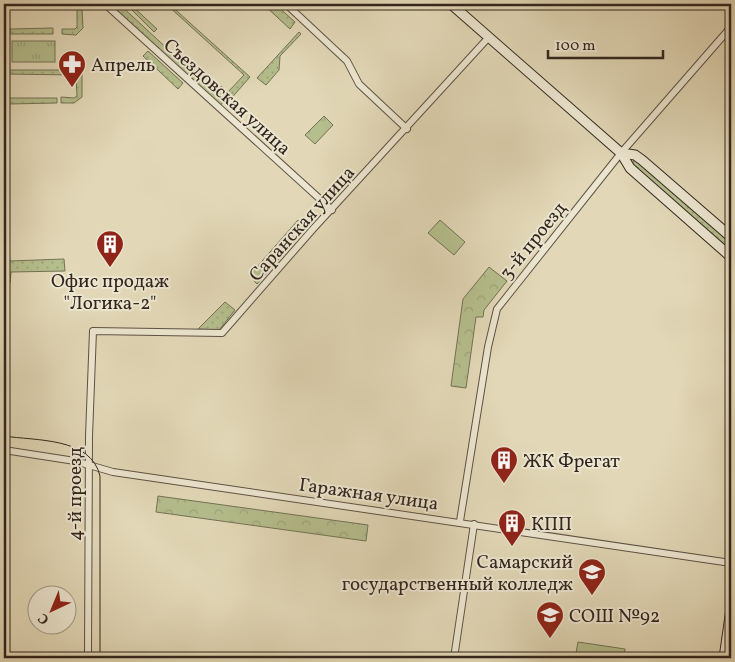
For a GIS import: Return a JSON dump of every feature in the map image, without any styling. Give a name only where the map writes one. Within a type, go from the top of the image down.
[{"type":"main road","points":[[451,4],[621,153],[634,172],[731,257]]},
{"type":"main road","points":[[621,153],[635,155],[642,160],[731,237]]},
{"type":"main road","points":[[724,658],[731,609]]},
{"type":"street","name":"Съездовская улица","points":[[104,4],[332,210]]},
{"type":"street","points":[[286,4],[347,61],[359,84],[407,129]]},
{"type":"street","name":"3-й проезд","points":[[460,521],[488,347],[497,309],[621,153],[731,27]]},
{"type":"street","name":"Саранская улица","points":[[93,331],[222,333],[489,37]]},
{"type":"street","name":"4-й проезд","points":[[88,658],[89,465],[93,331]]},
{"type":"street","name":"Гаражная улица","points":[[4,450],[75,460],[113,472],[460,521],[731,563]]},
{"type":"street","points":[[454,658],[474,524]]},
{"type":"street","points":[[4,655],[26,658]]},
{"type":"green space","points":[[110,4],[119,4],[224,101],[219,107],[209,95]]},
{"type":"green space","points":[[126,4],[130,4],[157,29],[154,32]]},
{"type":"green space","points":[[166,4],[169,4],[250,77],[228,102],[216,91],[221,86],[228,92],[244,75]]},
{"type":"green space","points":[[263,4],[275,4],[295,22],[290,29]]},
{"type":"green space","points":[[77,6],[82,10],[83,28],[76,35],[62,34],[62,29],[75,29],[77,27]]},
{"type":"green space","points":[[53,28],[53,34],[10,34],[10,29]]},
{"type":"green space","points":[[299,32],[301,34],[280,56],[279,70],[266,85],[257,78]]},
{"type":"green space","points":[[12,41],[55,41],[55,62],[12,62]]},
{"type":"green space","points":[[148,51],[183,83],[178,89],[143,56]]},
{"type":"green space","points":[[5,70],[79,70],[82,72],[82,97],[74,103],[61,103],[61,97],[74,98],[77,96],[76,76],[74,75],[5,74]]},
{"type":"green space","points":[[8,98],[57,98],[57,103],[8,104]]},
{"type":"green space","points":[[324,116],[333,125],[315,144],[305,135]]},
{"type":"green space","points":[[635,160],[731,243],[731,251],[633,166],[633,161]]},
{"type":"green space","points":[[298,220],[306,228],[257,284],[249,276]]},
{"type":"green space","points":[[440,220],[465,242],[454,255],[428,233]]},
{"type":"green space","points":[[4,252],[9,252],[10,261],[64,259],[65,271],[11,272],[10,283],[4,284]]},
{"type":"green space","points":[[489,267],[507,281],[484,310],[483,317],[476,317],[466,388],[451,386],[463,299]]},
{"type":"green space","points":[[225,302],[235,310],[219,330],[198,329]]},
{"type":"green space","points":[[158,496],[368,525],[366,541],[156,512]]},
{"type":"green space","points":[[578,642],[625,649],[624,658],[575,658]]},
{"type":"tram line","points":[[4,436],[61,443],[86,454],[95,463],[100,476],[100,658]]},
{"type":"place","name":"Апрель","points":[[72,88]]},
{"type":"place","name":"Офис продаж \"Логика-2\"","points":[[110,268]]},
{"type":"place","name":"ЖК Фрегат","points":[[504,484]]},
{"type":"place","name":"КПП","points":[[512,547]]},
{"type":"place","name":"Самарский государственный колледж","points":[[592,596]]},
{"type":"place","name":"СОШ №92","points":[[550,639]]}]
